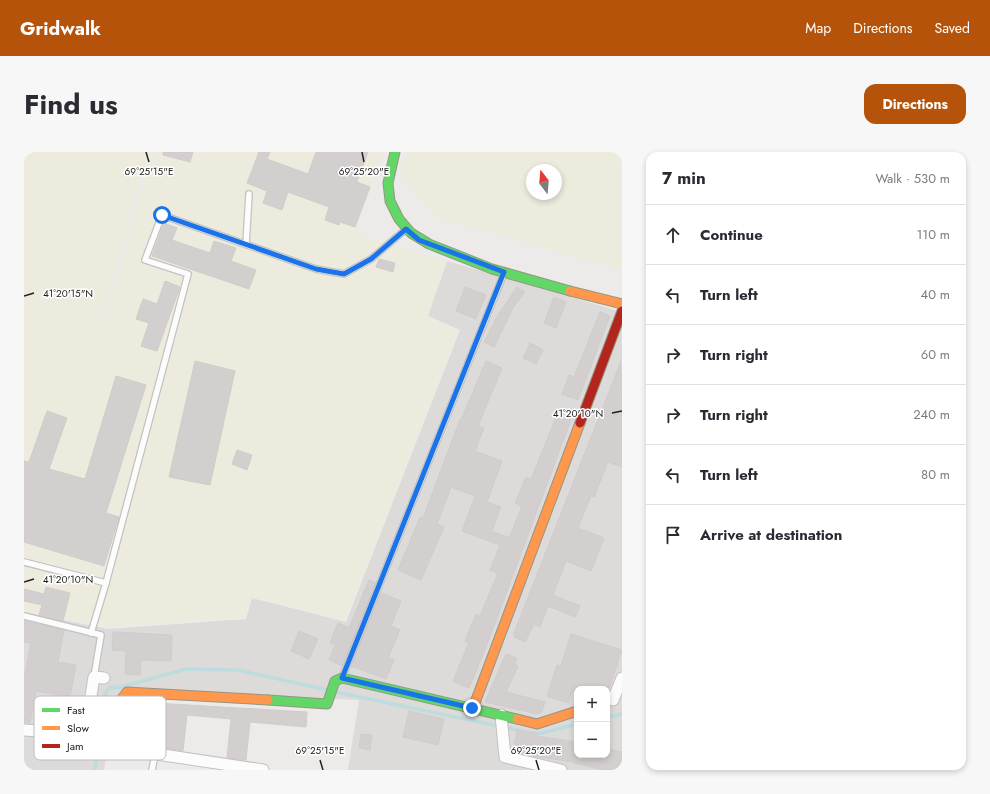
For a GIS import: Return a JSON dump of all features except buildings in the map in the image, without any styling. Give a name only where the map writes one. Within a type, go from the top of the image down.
[{"type":"street","points":[[395,152],[390,167],[387,187],[390,202],[406,229],[419,240],[504,272],[622,304]]},
{"type":"street","points":[[472,708],[622,311]]},
{"type":"street","points":[[94,696],[99,678]]},
{"type":"street","points":[[125,696],[128,692],[327,704],[335,681],[342,678],[472,708],[502,723],[537,724],[574,712]]},
{"type":"street","points":[[614,701],[622,678]]},
{"type":"street","points":[[502,723],[505,757],[561,770]]},
{"type":"street","points":[[24,730],[34,731]]},
{"type":"street","points":[[166,756],[263,770]]},
{"type":"lane","points":[[246,244],[250,194]]},
{"type":"lane","points":[[91,632],[106,583],[188,274],[145,260],[162,215],[316,269],[344,274],[371,259],[406,229]]},
{"type":"lane","points":[[342,678],[504,272]]},
{"type":"lane","points":[[24,562],[106,583]]},
{"type":"lane","points":[[24,616],[101,635],[99,678]]},
{"type":"lane","points":[[152,770],[154,760]]},
{"type":"shaded area","points":[[24,152],[149,152],[82,390],[24,381]]},
{"type":"shaded area","points":[[153,152],[383,152],[356,234],[447,261],[427,317],[459,330],[345,621],[252,597],[245,618],[107,627],[24,610],[24,381],[83,392]]},
{"type":"shaded area","points":[[407,152],[622,152],[622,270],[435,217],[399,175]]},
{"type":"shaded area","points":[[447,261],[622,312],[622,770],[348,770],[359,700],[127,690],[118,696],[34,696],[34,760],[106,760],[104,770],[24,770],[24,612],[108,629],[246,619],[252,598],[346,622],[460,330],[428,316]]},
{"type":"waterway","points":[[104,696],[109,688],[121,687],[186,669],[237,670],[328,690]]},
{"type":"waterway","points":[[336,692],[522,731]]},
{"type":"waterway","points":[[610,716],[622,714]]},
{"type":"waterway","points":[[534,733],[538,734],[574,725]]},
{"type":"waterway","points":[[95,770],[96,760]]},
{"type":"traffic: fast","points":[[395,152],[388,183],[390,201],[399,219],[411,233],[429,244],[492,269],[570,291]]},
{"type":"traffic: fast","points":[[268,700],[327,704],[335,681],[342,678],[517,719]]},
{"type":"traffic: slow","points":[[570,291],[622,304]]},
{"type":"traffic: slow","points":[[473,708],[580,423]]},
{"type":"traffic: slow","points":[[124,696],[127,692],[268,700]]},
{"type":"traffic: slow","points":[[517,719],[537,724],[574,712]]},
{"type":"traffic: jam","points":[[580,423],[622,311]]},
{"type":"route","points":[[162,215],[316,269],[344,274],[371,259],[406,229],[419,240],[504,272],[342,678],[472,708]]}]
